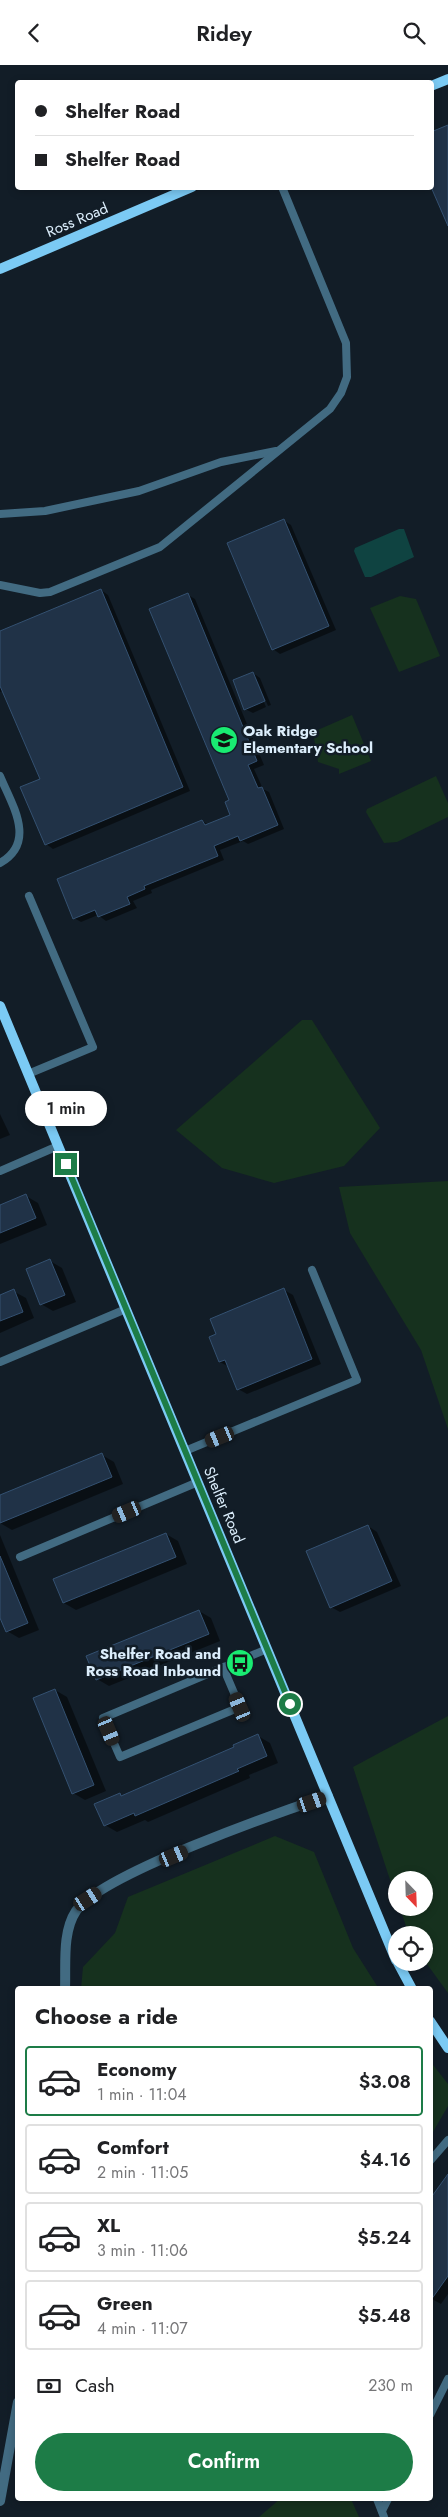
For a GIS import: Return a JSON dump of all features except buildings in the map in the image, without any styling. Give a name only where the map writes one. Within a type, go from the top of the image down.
[{"type":"street","points":[[434,85],[448,79]]},
{"type":"street","name":"Ross Road","points":[[0,269],[185,190]]},
{"type":"street","name":"Shelfer Road","points":[[0,1007],[388,1939]]},
{"type":"street","points":[[65,1986],[67,1935],[76,1911],[88,1899],[108,1885],[156,1863],[261,1819],[328,1796]]},
{"type":"street","name":"Shelfer Road","points":[[402,1971],[410,1986]]},
{"type":"street","points":[[433,2026],[448,2048]]},
{"type":"street","points":[[0,2501],[15,2418]]},
{"type":"lane","points":[[0,585],[40,593],[50,592],[160,547],[330,409],[341,393],[347,377],[346,343],[283,190]]},
{"type":"lane","points":[[0,514],[45,511],[139,491],[221,462],[278,451]]},
{"type":"lane","points":[[0,776],[18,819],[21,837],[15,850],[0,863]]},
{"type":"lane","points":[[28,1074],[93,1047],[30,897]]},
{"type":"lane","points":[[0,1171],[58,1147]]},
{"type":"lane","points":[[185,1451],[357,1380],[312,1270]]},
{"type":"lane","points":[[0,1362],[126,1309]]},
{"type":"lane","points":[[20,1557],[198,1482]]},
{"type":"lane","points":[[223,1667],[240,1707],[120,1757],[103,1718],[223,1667],[267,1649]]},
{"type":"lane","points":[[433,2158],[448,2140]]},
{"type":"lane","points":[[433,2409],[448,2379]]},
{"type":"lane","points":[[377,2501],[383,2514]]},
{"type":"lane","points":[[383,2514],[387,2501]]},
{"type":"shaded area","points":[[399,529],[404,529],[414,557],[371,577],[365,577],[354,551],[355,548]]},
{"type":"shaded area","points":[[400,596],[416,599],[440,656],[399,672],[370,608]]},
{"type":"shaded area","points":[[352,715],[371,761],[339,774],[339,769],[318,762],[313,732]]},
{"type":"shaded area","points":[[436,776],[448,803],[448,817],[397,842],[384,843],[366,812],[367,809]]},
{"type":"shaded area","points":[[302,1020],[312,1020],[380,1128],[344,1166],[274,1183],[222,1168],[176,1130]]},
{"type":"shaded area","points":[[448,1181],[448,1429],[421,1350],[350,1233],[339,1187]]},
{"type":"shaded area","points":[[448,1716],[448,1993],[432,1971],[433,1926],[406,1926],[403,1916],[433,1916],[433,1871],[388,1871],[388,1874],[353,1767]]},
{"type":"shaded area","points":[[275,1836],[314,1852],[353,1948],[377,1986],[81,1986],[83,1967],[115,1933],[128,1897]]},
{"type":"shaded area","points":[[433,2065],[448,2084],[448,2106],[433,2132]]},
{"type":"shaded area","points":[[278,2501],[352,2501],[359,2517],[259,2517]]},
{"type":"place","name":"Oak Ridge Elementary School","points":[[224,740]]},
{"type":"place","name":"Shelfer Road and Ross Road Inbound","points":[[240,1663]]},
{"type":"route","points":[[66,1164],[290,1704]]}]
